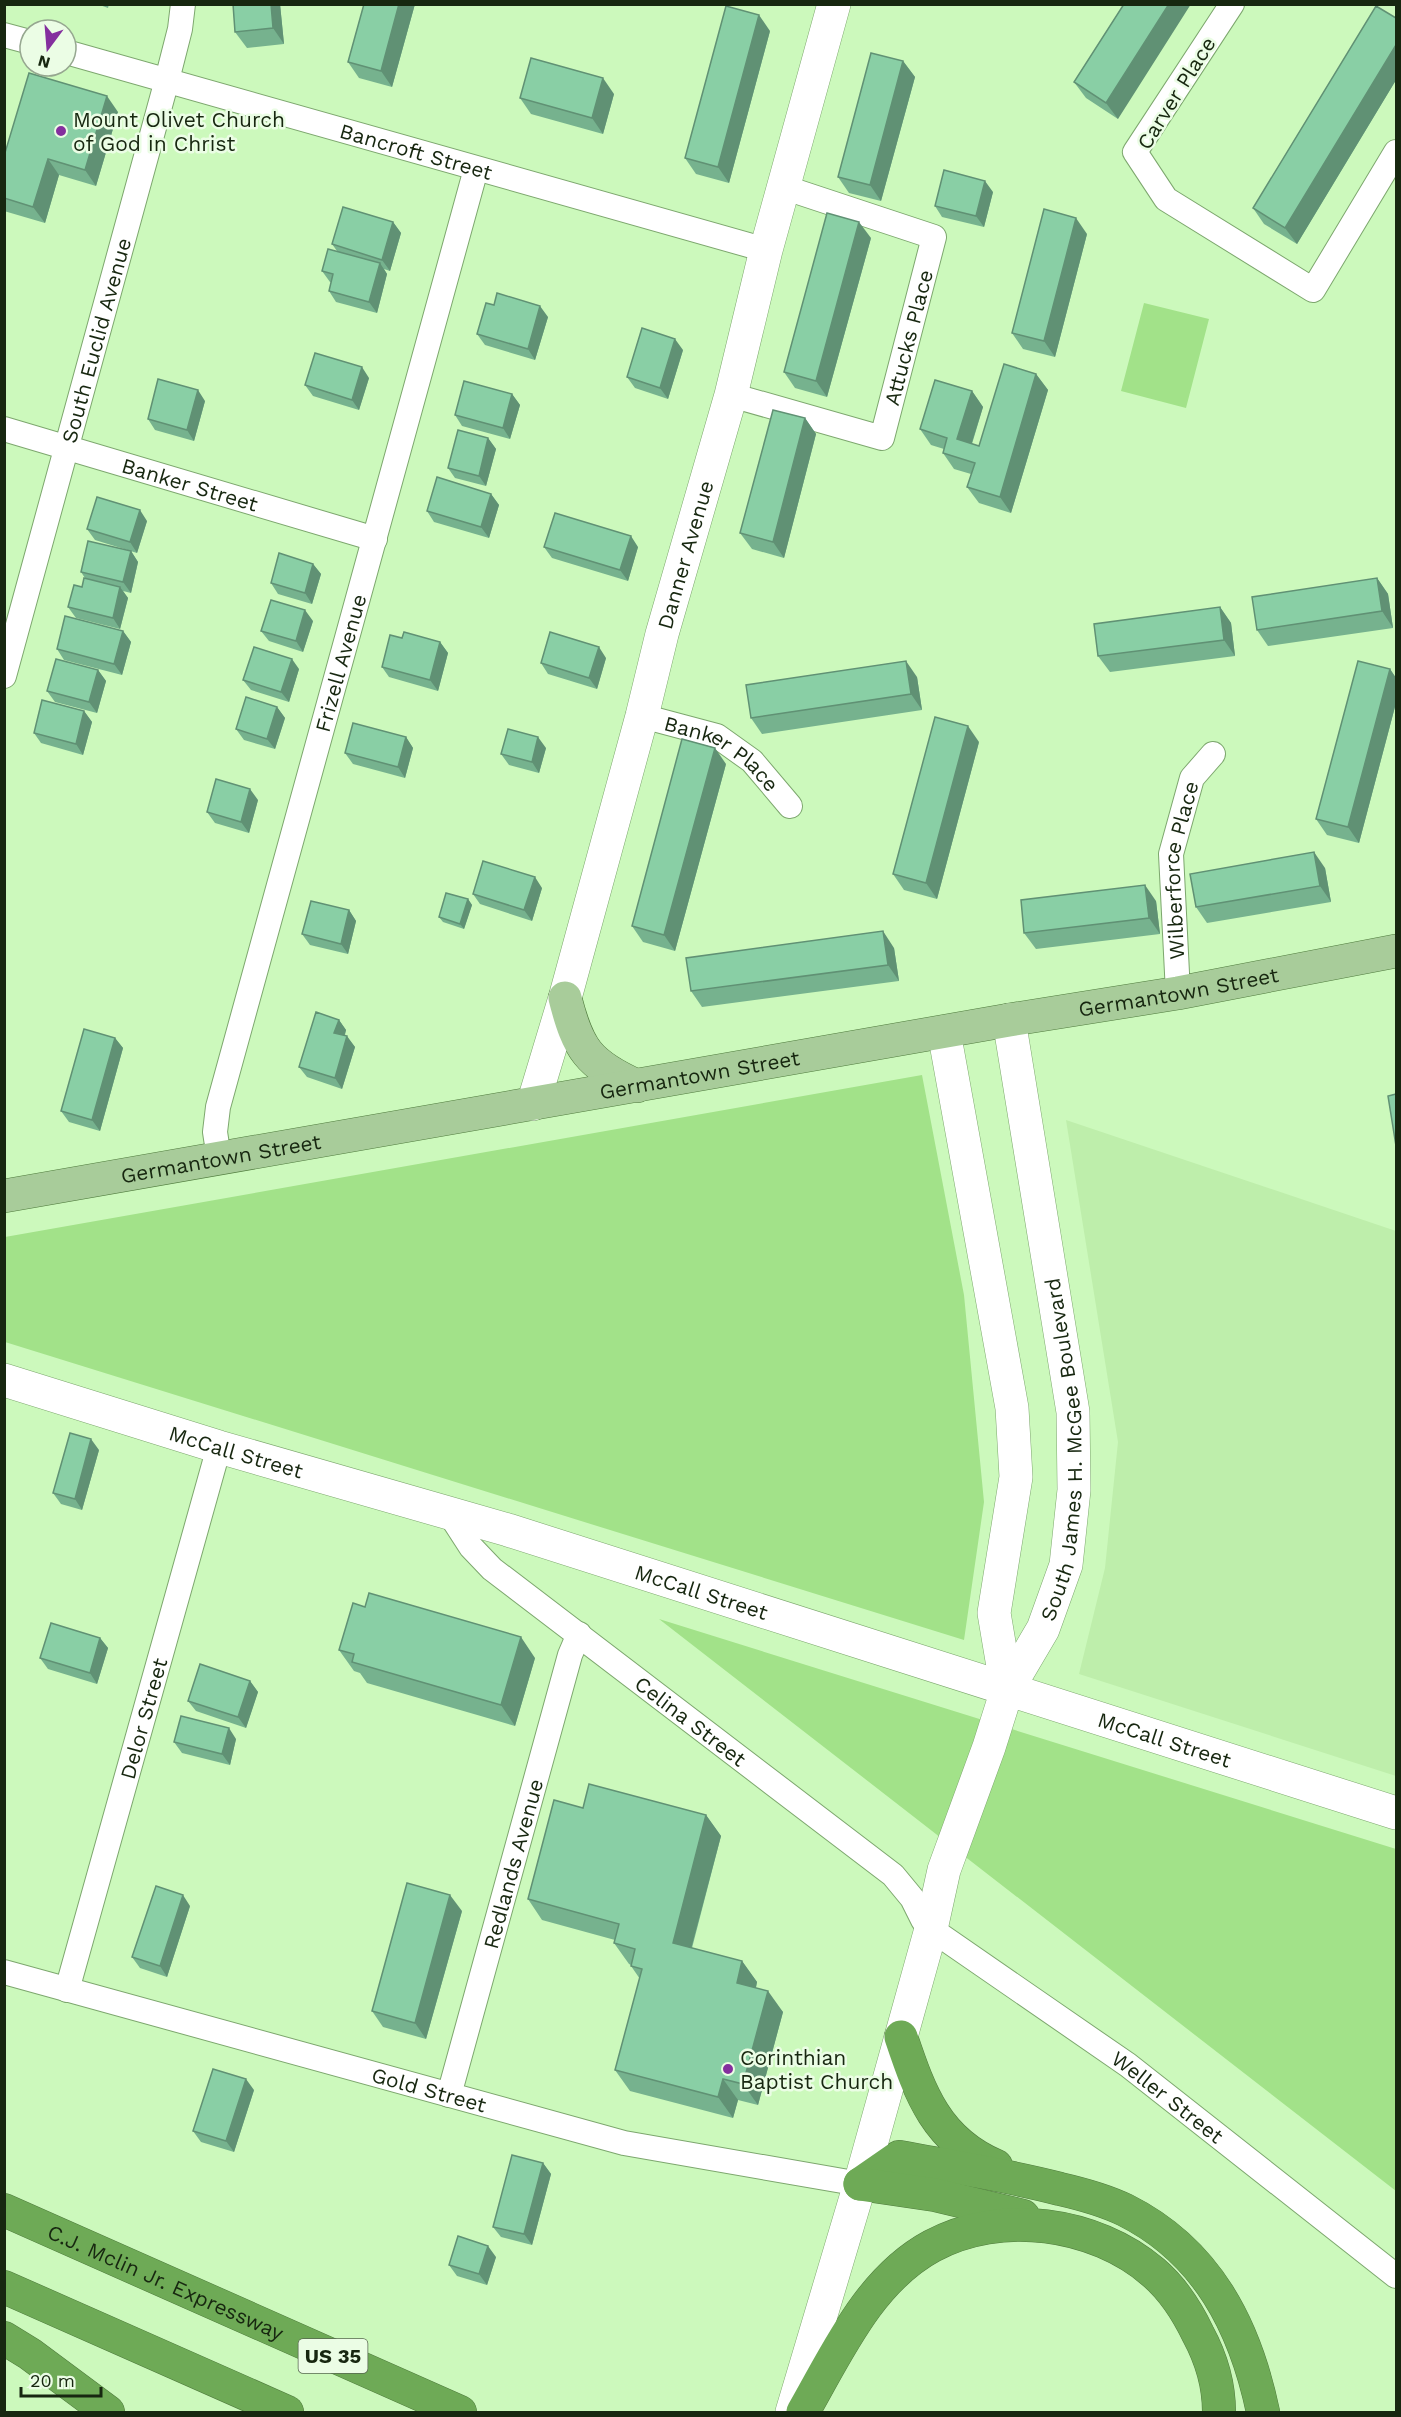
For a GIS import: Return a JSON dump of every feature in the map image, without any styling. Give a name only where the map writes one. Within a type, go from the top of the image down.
[{"type":"highway","points":[[901,2037],[923,2097],[941,2125],[961,2147],[979,2159],[1031,2181]]},
{"type":"highway","points":[[860,2184],[899,2157],[1031,2181],[1095,2198],[1125,2210],[1161,2231],[1192,2260],[1213,2284],[1229,2310],[1250,2359],[1263,2412]]},
{"type":"highway","points":[[860,2184],[935,2195],[1030,2217],[1099,2240],[1130,2255],[1153,2272],[1171,2291],[1190,2317],[1204,2345],[1216,2380],[1218,2412]]},
{"type":"highway","name":"C.J. Mclin Jr. Expressway","points":[[4,2210],[460,2412]]},
{"type":"highway","points":[[803,2412],[874,2295],[900,2268],[931,2247],[957,2235],[979,2229],[1022,2224],[1061,2228]]},
{"type":"highway","points":[[4,2286],[287,2412]]},
{"type":"highway","points":[[4,2338],[30,2354],[108,2412]]},
{"type":"main road","name":"Germantown Street","points":[[4,1196],[1009,1020],[1179,993],[1396,951]]},
{"type":"main road","points":[[565,998],[572,1027],[591,1059],[610,1074],[637,1086]]},
{"type":"street","name":"South Euclid Avenue","points":[[4,676],[167,80],[180,29],[183,4]]},
{"type":"street","name":"Danner Avenue","points":[[533,1104],[565,998],[662,634],[731,395],[766,250],[834,4]]},
{"type":"street","name":"Carver Place","points":[[1232,4],[1135,153],[1166,199],[1313,290],[1396,152]]},
{"type":"street","name":"Bancroft Street","points":[[78,55],[766,250]]},
{"type":"street","name":"Frizell Avenue","points":[[219,1158],[214,1132],[218,1107],[476,169]]},
{"type":"street","name":"Attucks Place","points":[[731,395],[882,438],[934,237],[783,186]]},
{"type":"street","name":"Banker Street","points":[[4,429],[375,539]]},
{"type":"street","name":"Banker Place","points":[[642,716],[717,736],[752,761],[790,806]]},
{"type":"street","name":"Wilberforce Place","points":[[1179,993],[1171,854],[1192,778],[1213,754]]},
{"type":"street","name":"South James H. McGee Boulevard","points":[[792,2412],[860,2184],[931,1929],[944,1870],[989,1747],[1007,1690],[1043,1629],[1066,1564],[1074,1490],[1073,1412],[1009,1020]]},
{"type":"street","name":"South James H. McGee Boulevard","points":[[944,1032],[1012,1408],[1016,1477],[994,1614],[1007,1690]]},
{"type":"street","name":"McCall Street","points":[[4,1380],[219,1447],[528,1537],[1396,1813]]},
{"type":"street","name":"Delor Street","points":[[68,1990],[219,1447]]},
{"type":"street","name":"Celina Street","points":[[449,1514],[471,1547],[492,1569],[893,1875],[912,1898],[922,1920],[931,1929]]},
{"type":"street","name":"Redlands Avenue","points":[[449,2095],[570,1655],[579,1634]]},
{"type":"street","name":"Weller Street","points":[[931,1929],[1133,2070],[1396,2276]]},
{"type":"street","name":"Gold Street","points":[[4,1972],[624,2143],[860,2184]]},
{"type":"shaded area","points":[[1144,303],[1209,319],[1186,408],[1121,391]]},
{"type":"shaded area","points":[[922,1075],[964,1295],[984,1502],[964,1640],[5,1342],[5,1237]]},
{"type":"shaded area","points":[[1066,1120],[1396,1231],[1396,1776],[1079,1674],[1105,1568],[1118,1442]]},
{"type":"shaded area","points":[[659,1619],[1396,1849],[1396,2191]]},
{"type":"building","points":[[233,4],[271,4],[273,28],[235,32]]},
{"type":"building","points":[[364,4],[399,4],[381,71],[348,62]]},
{"type":"building","points":[[1124,4],[1169,4],[1106,103],[1074,82]]},
{"type":"building","points":[[726,6],[759,15],[718,167],[685,158]]},
{"type":"building","points":[[1376,6],[1396,18],[1396,45],[1285,228],[1253,208]]},
{"type":"building","points":[[871,53],[903,61],[870,185],[838,177]]},
{"type":"building","points":[[531,58],[603,78],[592,118],[520,98]]},
{"type":"building","points":[[27,78],[46,78],[107,96],[85,170],[48,159],[33,207],[4,198],[4,156]]},
{"type":"building","points":[[944,170],[985,181],[976,216],[935,206]]},
{"type":"building","points":[[343,207],[393,222],[382,260],[332,244]]},
{"type":"building","points":[[1044,209],[1076,218],[1044,341],[1012,333]]},
{"type":"building","points":[[827,213],[859,222],[816,381],[784,372]]},
{"type":"building","points":[[328,249],[380,263],[369,302],[329,291],[333,274],[322,271]]},
{"type":"building","points":[[497,293],[540,306],[528,349],[477,334],[486,303],[494,305]]},
{"type":"building","points":[[642,328],[675,339],[660,388],[627,377]]},
{"type":"building","points":[[315,353],[362,367],[352,400],[305,385]]},
{"type":"building","points":[[1004,364],[1036,374],[1000,497],[967,487],[975,463],[943,453],[947,438],[920,429],[935,380],[972,391],[957,439],[979,446]]},
{"type":"building","points":[[158,379],[198,390],[187,430],[148,419]]},
{"type":"building","points":[[464,381],[512,394],[503,428],[455,415]]},
{"type":"building","points":[[773,410],[805,418],[773,542],[740,533]]},
{"type":"building","points":[[458,430],[488,438],[479,476],[448,468]]},
{"type":"building","points":[[437,477],[491,494],[481,527],[427,511]]},
{"type":"building","points":[[97,497],[140,510],[130,542],[87,529]]},
{"type":"building","points":[[555,513],[631,536],[620,570],[544,547]]},
{"type":"building","points":[[88,541],[131,551],[123,582],[81,572]]},
{"type":"building","points":[[279,553],[313,564],[305,593],[271,583]]},
{"type":"building","points":[[84,578],[120,587],[113,618],[68,607],[74,585],[82,587]]},
{"type":"building","points":[[1377,578],[1382,611],[1257,630],[1252,597]]},
{"type":"building","points":[[271,600],[305,610],[296,641],[261,631]]},
{"type":"building","points":[[1220,607],[1224,640],[1098,656],[1094,624]]},
{"type":"building","points":[[65,616],[123,631],[114,664],[57,649]]},
{"type":"building","points":[[404,632],[440,642],[430,680],[382,667],[390,635],[402,638]]},
{"type":"building","points":[[550,632],[599,647],[589,678],[541,663]]},
{"type":"building","points":[[254,647],[292,659],[281,692],[243,680]]},
{"type":"building","points":[[56,659],[98,670],[89,702],[47,691]]},
{"type":"building","points":[[906,661],[911,694],[751,718],[746,685]]},
{"type":"building","points":[[1358,661],[1390,669],[1348,827],[1316,819]]},
{"type":"building","points":[[246,697],[277,707],[267,739],[236,729]]},
{"type":"building","points":[[42,700],[84,711],[76,744],[34,733]]},
{"type":"building","points":[[935,717],[968,726],[926,883],[893,874]]},
{"type":"building","points":[[353,723],[406,737],[398,767],[345,753]]},
{"type":"building","points":[[508,729],[538,737],[532,762],[501,754]]},
{"type":"building","points":[[682,739],[715,748],[664,935],[632,926]]},
{"type":"building","points":[[216,779],[250,789],[241,822],[207,812]]},
{"type":"building","points":[[1314,852],[1320,886],[1196,907],[1190,874]]},
{"type":"building","points":[[483,861],[535,877],[524,910],[473,894]]},
{"type":"building","points":[[1145,885],[1149,918],[1024,933],[1021,900]]},
{"type":"building","points":[[446,893],[468,899],[460,924],[439,917]]},
{"type":"building","points":[[311,901],[349,910],[341,944],[302,934]]},
{"type":"building","points":[[883,931],[888,965],[691,991],[686,958]]},
{"type":"building","points":[[316,1012],[339,1020],[334,1033],[347,1036],[335,1078],[299,1067]]},
{"type":"building","points":[[84,1029],[115,1038],[92,1120],[61,1111]]},
{"type":"building","points":[[1396,1094],[1396,1146],[1388,1096]]},
{"type":"building","points":[[70,1433],[91,1439],[75,1499],[53,1493]]},
{"type":"building","points":[[369,1593],[521,1637],[501,1705],[352,1662],[354,1654],[339,1650],[353,1603],[365,1607]]},
{"type":"building","points":[[51,1623],[100,1638],[90,1673],[40,1658]]},
{"type":"building","points":[[200,1664],[250,1681],[238,1717],[188,1701]]},
{"type":"building","points":[[181,1716],[229,1728],[222,1754],[174,1742]]},
{"type":"building","points":[[589,1784],[706,1815],[673,1943],[742,1961],[737,1983],[768,1991],[743,2084],[723,2079],[718,2097],[615,2070],[642,1969],[631,1966],[635,1949],[614,1943],[619,1924],[528,1899],[554,1800],[583,1808]]},
{"type":"building","points":[[407,1883],[450,1895],[415,2023],[372,2011]]},
{"type":"building","points":[[156,1886],[183,1895],[160,1966],[132,1957]]},
{"type":"building","points":[[213,2069],[246,2079],[226,2141],[193,2131]]},
{"type":"building","points":[[512,2155],[543,2163],[524,2234],[493,2227]]},
{"type":"building","points":[[458,2236],[488,2246],[479,2274],[449,2265]]},
{"type":"place","name":"Mount Olivet Church of God in Christ","points":[[61,131]]},
{"type":"place","name":"Corinthian Baptist Church","points":[[728,2069]]}]
